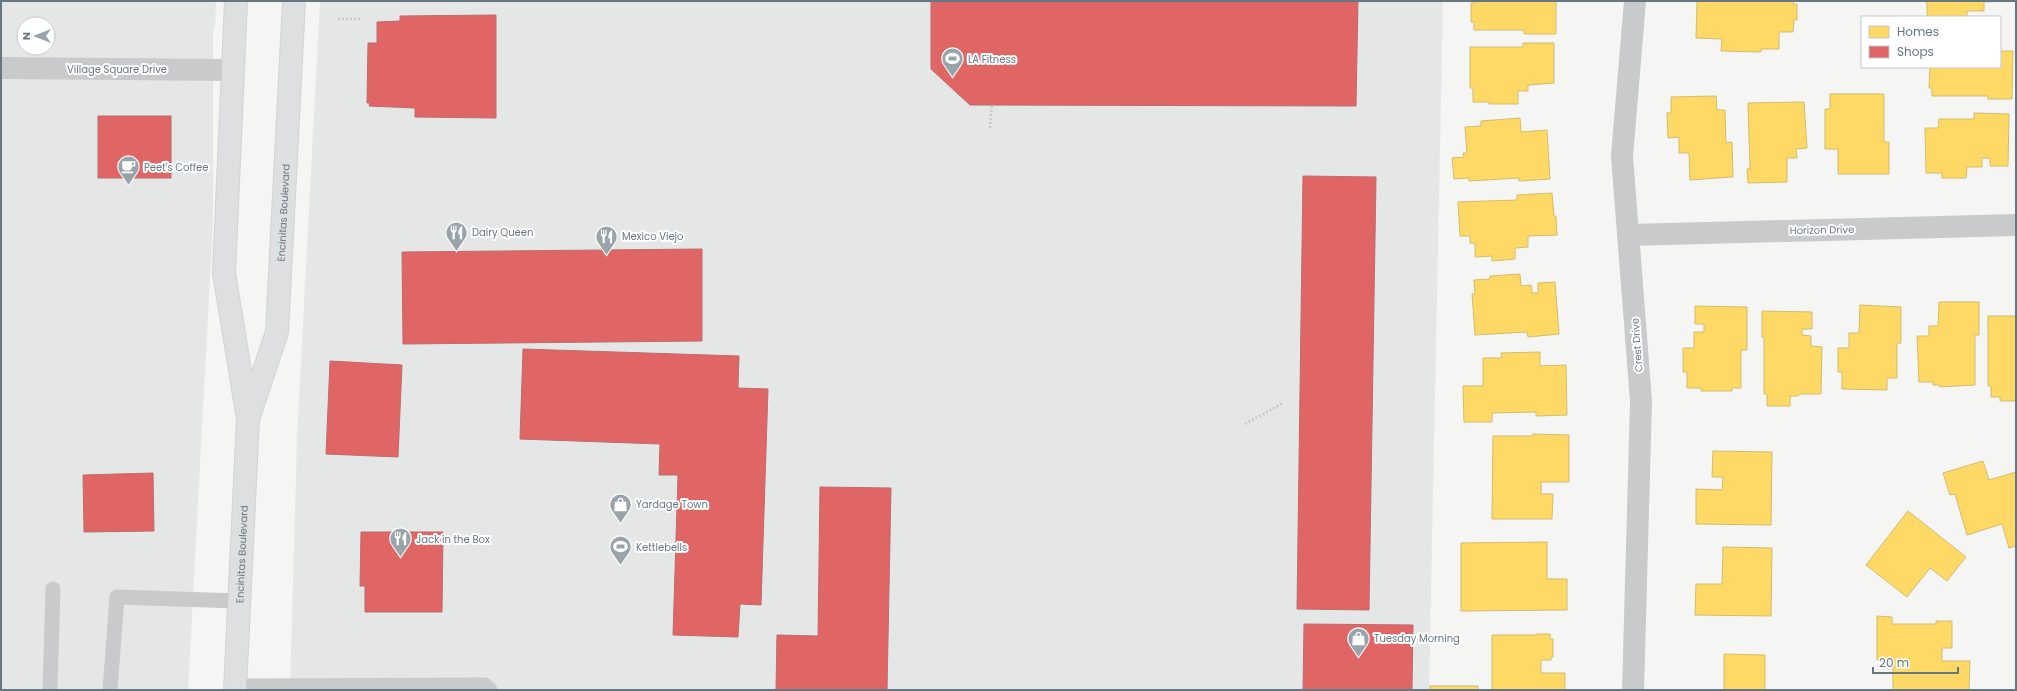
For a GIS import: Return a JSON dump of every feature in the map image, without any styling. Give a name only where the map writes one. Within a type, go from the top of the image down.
[{"type":"main road","name":"Encinitas Boulevard","points":[[235,688],[238,601],[248,419],[224,273],[236,1]]},
{"type":"main road","name":"Encinitas Boulevard","points":[[248,419],[277,332],[294,1]]},
{"type":"street","name":"Crest Drive","points":[[1633,690],[1641,401],[1622,156],[1635,1]]},
{"type":"street","name":"Village Square Drive","points":[[1,68],[233,70]]},
{"type":"street","name":"Horizon Drive","points":[[1629,235],[2016,224]]},
{"type":"lane","points":[[50,690],[53,589]]},
{"type":"lane","points":[[110,690],[117,597],[238,601]]},
{"type":"lane","points":[[235,688],[485,685],[490,690]]},
{"type":"path","points":[[338,19],[361,19]]},
{"type":"path","points":[[990,128],[992,104]]},
{"type":"path","points":[[1245,424],[1282,404]]},
{"type":"shaded area","points":[[1,1],[216,1],[215,29],[213,30],[213,222],[188,690],[1,690]]},
{"type":"shaded area","points":[[320,1],[1443,1],[1429,690],[290,690],[297,439]]},
{"type":"building: Homes","points":[[1474,1],[1556,1],[1556,34],[1524,34],[1524,30],[1474,30],[1474,22],[1471,22],[1471,3],[1474,3]]},
{"type":"building: Homes","points":[[1697,1],[1793,1],[1793,4],[1797,4],[1797,20],[1794,20],[1793,32],[1779,32],[1779,49],[1761,49],[1761,52],[1721,51],[1722,39],[1696,38]]},
{"type":"building: Homes","points":[[1926,1],[2010,1],[1984,2],[1984,11],[1967,11],[1967,16],[1927,16]]},
{"type":"building: Homes","points":[[1523,43],[1554,43],[1554,83],[1528,85],[1528,91],[1518,91],[1518,104],[1489,104],[1489,102],[1473,102],[1473,88],[1470,88],[1470,47],[1523,47]]},
{"type":"building: Homes","points":[[2001,51],[2013,51],[2012,99],[1988,99],[1988,96],[1932,96],[1932,88],[1929,88],[1930,68],[2001,68]]},
{"type":"building: Homes","points":[[1830,94],[1884,94],[1884,142],[1889,142],[1889,174],[1838,174],[1838,149],[1825,149],[1825,109],[1830,109]]},
{"type":"building: Homes","points":[[1716,96],[1717,110],[1725,110],[1726,143],[1732,142],[1733,177],[1690,180],[1689,153],[1679,153],[1679,137],[1668,138],[1667,113],[1671,113],[1671,97]]},
{"type":"building: Homes","points":[[1804,102],[1807,148],[1796,149],[1797,158],[1787,158],[1787,182],[1748,183],[1747,169],[1750,169],[1748,103]]},
{"type":"building: Homes","points":[[1974,113],[2009,114],[2008,166],[1990,166],[1990,158],[1982,158],[1982,167],[1967,167],[1966,178],[1942,178],[1942,173],[1926,173],[1925,128],[1938,128],[1939,119],[1974,119]]},
{"type":"building: Homes","points":[[1520,118],[1521,132],[1547,130],[1550,179],[1519,181],[1519,178],[1469,181],[1469,178],[1454,179],[1452,158],[1464,157],[1463,153],[1467,153],[1465,127],[1481,126],[1481,121]]},
{"type":"building: Homes","points":[[1552,193],[1554,216],[1556,216],[1557,235],[1528,236],[1528,247],[1515,248],[1515,259],[1492,261],[1492,256],[1475,257],[1475,243],[1470,243],[1470,236],[1460,236],[1458,202],[1517,200],[1517,195]]},
{"type":"building: Homes","points":[[1520,274],[1521,286],[1531,285],[1532,293],[1538,293],[1538,283],[1555,282],[1559,334],[1528,337],[1527,332],[1475,335],[1472,294],[1475,294],[1474,280],[1490,279],[1490,276]]},
{"type":"building: Homes","points":[[1939,302],[1979,302],[1979,335],[1975,335],[1975,385],[1940,387],[1939,385],[1933,385],[1933,382],[1919,382],[1917,336],[1929,336],[1929,326],[1938,326]]},
{"type":"building: Homes","points":[[1860,305],[1901,307],[1901,343],[1897,343],[1897,378],[1887,378],[1887,390],[1842,389],[1842,372],[1838,372],[1838,348],[1849,348],[1849,333],[1859,333]]},
{"type":"building: Homes","points":[[1695,306],[1747,307],[1747,350],[1741,350],[1741,388],[1732,388],[1732,391],[1701,391],[1701,388],[1687,388],[1687,372],[1683,372],[1683,348],[1694,348],[1694,332],[1704,332],[1704,324],[1695,324]]},
{"type":"building: Homes","points":[[1762,311],[1812,312],[1812,329],[1802,329],[1802,335],[1811,336],[1811,346],[1822,347],[1821,394],[1800,394],[1798,396],[1790,396],[1790,406],[1767,406],[1767,394],[1764,394],[1764,337],[1762,337]]},
{"type":"building: Homes","points":[[1988,316],[2016,316],[2016,401],[2000,401],[2000,397],[1991,397],[1991,386],[1988,386]]},
{"type":"building: Homes","points":[[1540,352],[1540,366],[1566,365],[1567,415],[1536,416],[1536,412],[1492,413],[1492,422],[1464,422],[1463,386],[1483,386],[1483,358],[1502,358],[1501,353]]},
{"type":"building: Homes","points":[[1533,434],[1569,435],[1569,482],[1541,482],[1541,494],[1553,494],[1552,519],[1492,519],[1493,436],[1533,436]]},
{"type":"building: Homes","points":[[1713,451],[1772,452],[1771,525],[1696,524],[1696,489],[1722,490],[1723,477],[1712,477]]},
{"type":"building: Homes","points":[[1983,461],[1989,480],[2016,472],[2016,546],[2009,548],[2002,524],[1967,535],[1955,494],[1950,495],[1943,473]]},
{"type":"building: Homes","points":[[1908,511],[1966,557],[1947,581],[1930,568],[1907,597],[1866,565]]},
{"type":"building: Homes","points":[[1547,542],[1547,579],[1567,579],[1567,610],[1461,611],[1461,543]]},
{"type":"building: Homes","points":[[1723,547],[1772,548],[1771,616],[1695,615],[1696,584],[1722,584]]},
{"type":"building: Homes","points":[[1877,616],[1892,617],[1892,624],[1936,624],[1936,621],[1952,621],[1952,648],[1942,648],[1942,661],[1970,661],[1969,690],[1893,690],[1893,660],[1877,660]]},
{"type":"building: Homes","points":[[1550,634],[1550,639],[1553,639],[1553,657],[1551,657],[1551,660],[1541,660],[1541,673],[1565,673],[1565,690],[1492,690],[1492,635]]},
{"type":"building: Homes","points":[[1724,654],[1765,655],[1765,690],[1724,690]]},
{"type":"building: Homes","points":[[1430,686],[1478,686],[1478,690],[1430,690]]},
{"type":"building: Shops","points":[[931,1],[1358,1],[1356,106],[970,105],[931,69]]},
{"type":"building: Shops","points":[[496,15],[496,118],[415,117],[415,108],[369,106],[370,103],[367,103],[368,43],[377,43],[377,22],[400,21],[400,16]]},
{"type":"building: Shops","points":[[98,116],[171,116],[171,178],[98,178]]},
{"type":"building: Shops","points":[[1303,176],[1376,177],[1369,610],[1297,609]]},
{"type":"building: Shops","points":[[702,249],[702,341],[403,344],[402,252]]},
{"type":"building: Shops","points":[[523,349],[739,356],[738,388],[768,389],[761,605],[740,604],[738,637],[673,635],[678,475],[659,475],[660,444],[520,439]]},
{"type":"building: Shops","points":[[330,361],[402,365],[398,457],[326,454]]},
{"type":"building: Shops","points":[[153,473],[154,531],[84,532],[83,475]]},
{"type":"building: Shops","points":[[820,487],[891,488],[887,690],[776,690],[777,635],[818,636]]},
{"type":"building: Shops","name":"Jack in the Box","points":[[361,532],[443,532],[442,612],[365,612],[365,586],[360,586]]},
{"type":"building: Shops","name":"Tuesday Morning","points":[[1304,624],[1413,625],[1412,690],[1303,690]]},
{"type":"place","name":"LA Fitness","points":[[953,78]]},
{"type":"place","name":"Peet's Coffee","points":[[129,186]]},
{"type":"place","name":"Dairy Queen","points":[[457,252]]},
{"type":"place","name":"Mexico Viejo","points":[[606,256]]},
{"type":"place","name":"Yardage Town","points":[[621,524]]},
{"type":"place","name":"Jack in the Box","points":[[401,558]]},
{"type":"place","name":"Kettlebells","points":[[620,566]]},
{"type":"place","name":"Tuesday Morning","points":[[1358,658]]}]
